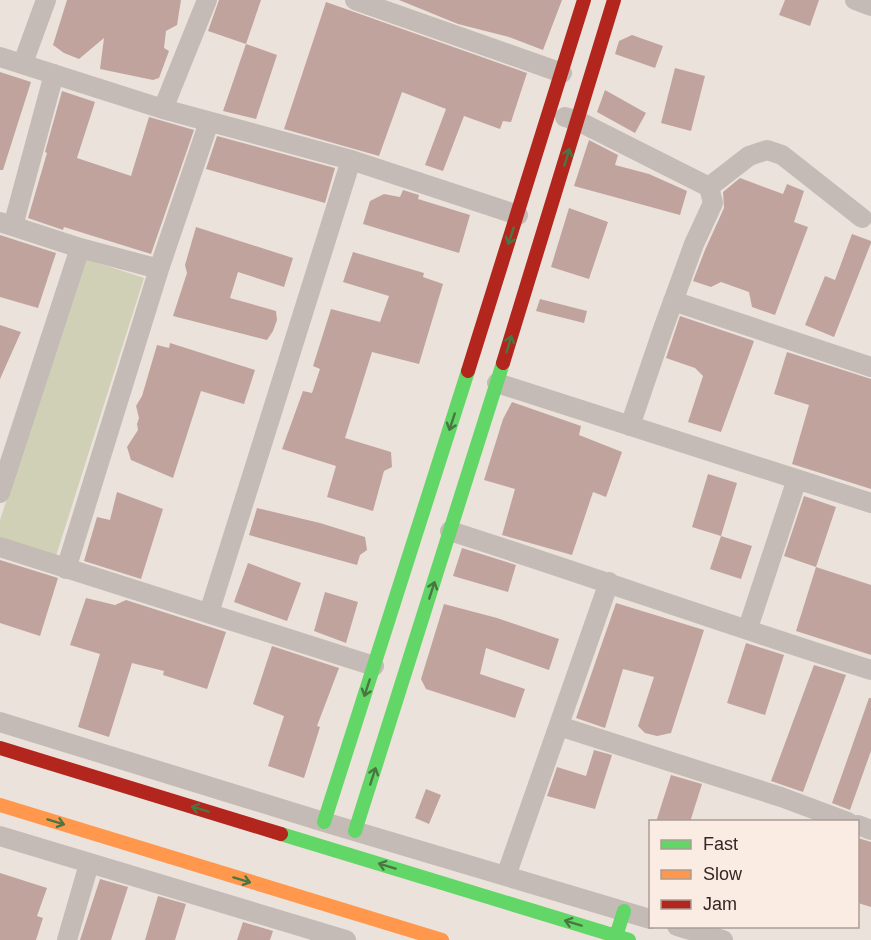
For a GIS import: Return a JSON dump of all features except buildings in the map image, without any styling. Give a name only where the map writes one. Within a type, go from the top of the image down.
[{"type":"street","points":[[23,63],[46,0]]},
{"type":"street","points":[[162,109],[207,0]]},
{"type":"street","points":[[355,0],[562,73]]},
{"type":"street","points":[[324,822],[584,0]]},
{"type":"street","points":[[355,831],[497,383],[614,0]]},
{"type":"street","points":[[855,0],[871,6]]},
{"type":"street","points":[[0,57],[162,109],[351,160],[518,214]]},
{"type":"street","points":[[54,74],[7,224],[80,248],[159,269]]},
{"type":"street","points":[[550,112],[578,121],[709,187]]},
{"type":"street","points":[[66,569],[159,269],[209,122]]},
{"type":"street","points":[[709,187],[749,156],[767,150],[782,154],[862,218]]},
{"type":"street","points":[[210,613],[351,160]]},
{"type":"street","points":[[630,426],[694,244],[712,203],[709,187]]},
{"type":"street","points":[[0,493],[80,248]]},
{"type":"street","points":[[674,302],[871,367]]},
{"type":"street","points":[[497,383],[871,503]]},
{"type":"street","points":[[748,628],[797,479]]},
{"type":"street","points":[[450,531],[871,670]]},
{"type":"street","points":[[0,547],[374,666]]},
{"type":"street","points":[[506,876],[609,582]]},
{"type":"street","points":[[0,722],[324,822],[649,918]]},
{"type":"street","points":[[559,726],[781,797],[843,820]]},
{"type":"street","points":[[0,748],[623,938],[624,911]]},
{"type":"street","points":[[0,805],[442,940]]},
{"type":"street","points":[[0,836],[346,940]]},
{"type":"street","points":[[67,940],[89,864]]},
{"type":"street","points":[[681,928],[723,940]]},
{"type":"green space","points":[[86,259],[144,278],[56,556],[0,538],[0,520]]},
{"type":"traffic: fast","points":[[355,831],[503,363]]},
{"type":"traffic: fast","points":[[324,822],[468,371]]},
{"type":"traffic: fast","points":[[281,834],[629,940]]},
{"type":"traffic: fast","points":[[616,936],[624,911]]},
{"type":"traffic: slow","points":[[0,805],[442,940]]},
{"type":"traffic: jam","points":[[468,371],[584,0]]},
{"type":"traffic: jam","points":[[503,363],[614,0]]},
{"type":"traffic: jam","points":[[0,748],[281,834]]}]
